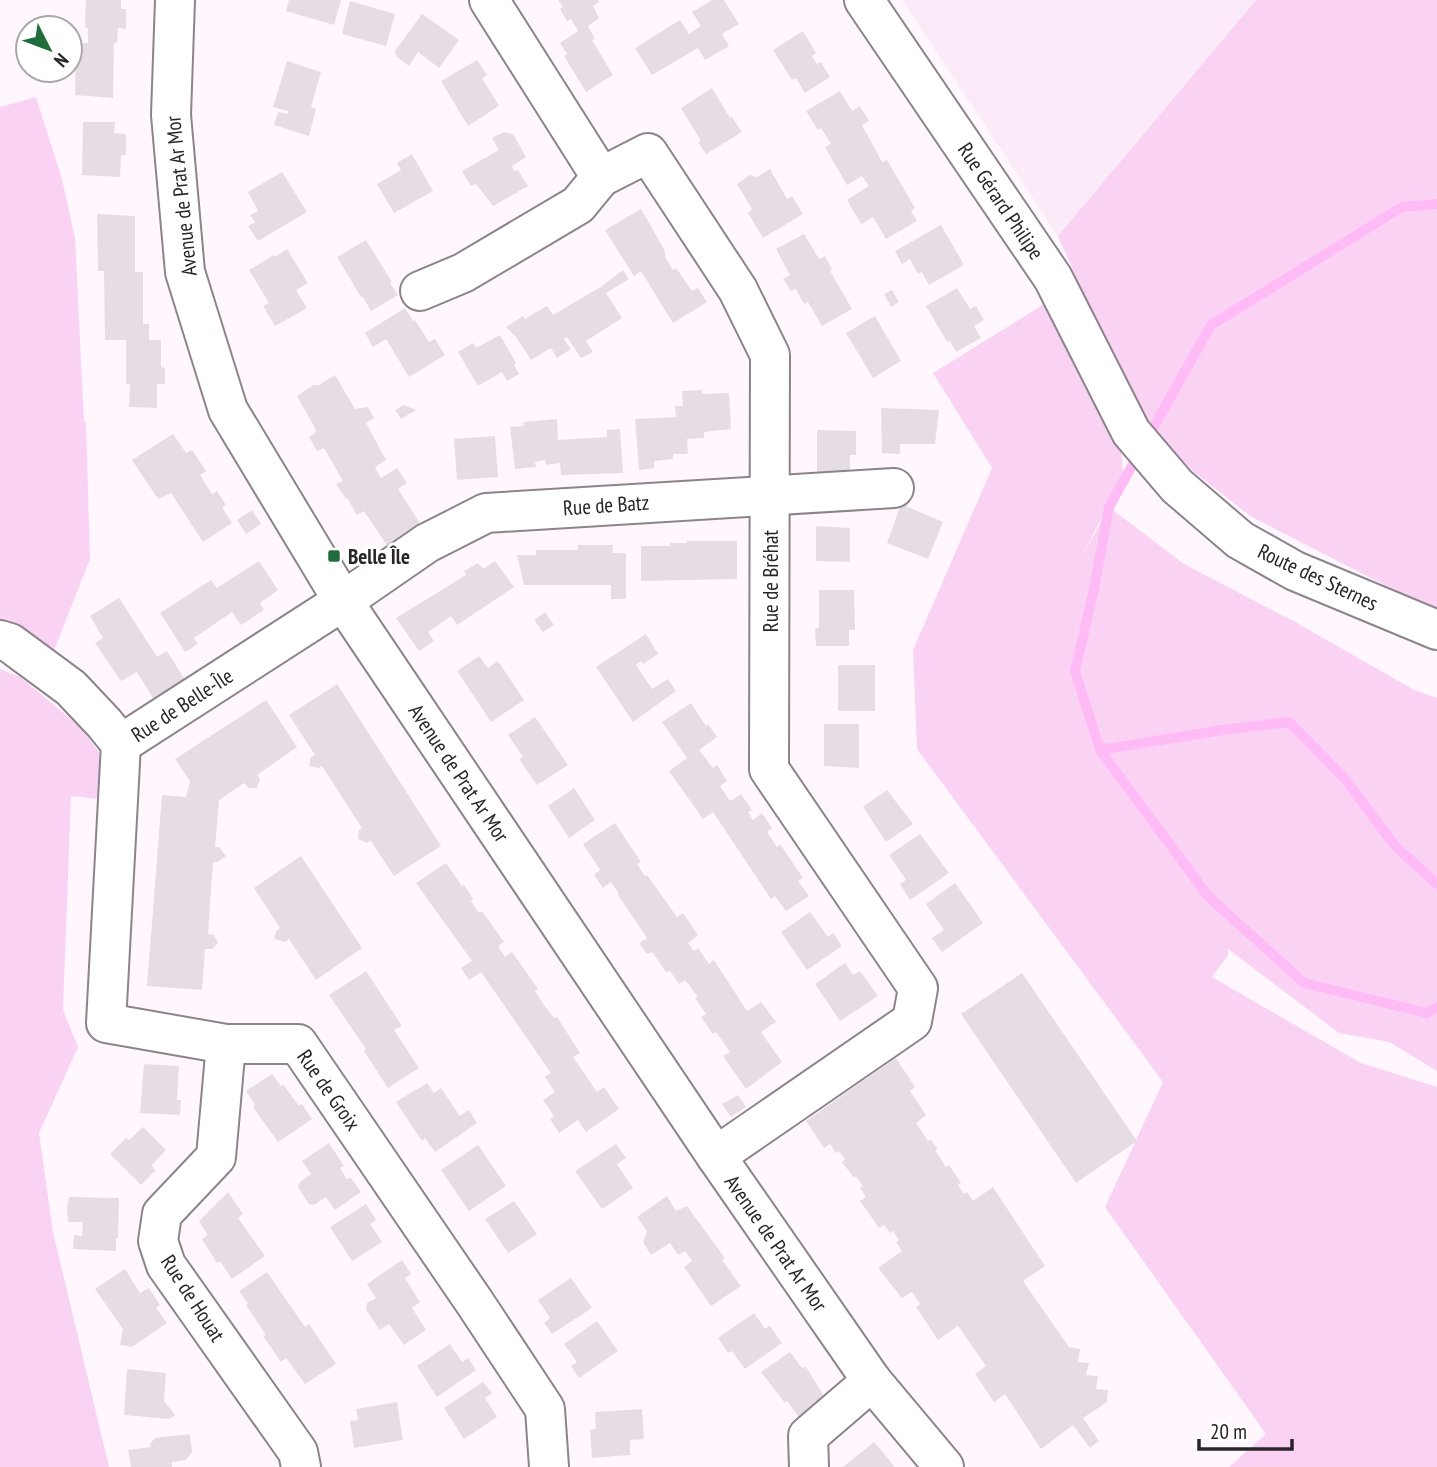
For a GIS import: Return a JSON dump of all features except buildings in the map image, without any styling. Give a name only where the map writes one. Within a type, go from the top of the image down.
[{"type":"street","name":"Avenue de Prat Ar Mor","points":[[175,0],[171,115],[186,272],[228,410],[343,601],[716,1156],[872,1381],[944,1467]]},
{"type":"street","points":[[420,291],[463,273],[578,205],[601,177],[489,0]]},
{"type":"street","name":"Rue Gérard Philipe","points":[[864,0],[1053,278],[1131,432],[1177,486],[1206,512]]},
{"type":"street","name":"Rue de Bréhat","points":[[601,177],[648,153],[738,289],[770,355],[769,769],[918,988],[912,1021],[716,1156]]},
{"type":"street","name":"Rue de Batz","points":[[343,601],[427,544],[486,513],[894,488]]},
{"type":"street","name":"Route des Sternes","points":[[1206,512],[1240,540],[1295,571],[1437,630]]},
{"type":"street","name":"Rue de Belle-Île","points":[[0,640],[10,643],[71,688],[121,744],[343,601]]},
{"type":"street","name":"Rue de Groix","points":[[121,744],[106,1023],[226,1044],[298,1044],[545,1409],[549,1467]]},
{"type":"street","name":"Rue de Houat","points":[[226,1044],[216,1157],[162,1214],[158,1241],[166,1265],[298,1452],[301,1467]]},
{"type":"street","points":[[809,1467],[808,1436],[872,1381]]},
{"type":"shaded area","points":[[902,0],[1256,0],[1058,236]]},
{"type":"shaded area","points":[[1256,0],[1437,0],[1437,612],[1250,516],[1193,471],[1130,407],[1058,236]]},
{"type":"shaded area","points":[[36,97],[62,179],[75,238],[86,422],[90,559],[53,653],[0,632],[0,107]]},
{"type":"shaded area","points":[[1044,304],[1121,447],[1123,474],[1081,559],[1109,507],[1184,564],[1297,623],[1414,690],[1437,698],[1437,1071],[1389,1042],[1339,1033],[1228,949],[1228,955],[1212,977],[1361,1063],[1437,1087],[1437,1467],[1229,1467],[1266,1434],[1105,1207],[1163,1082],[917,749],[913,650],[992,468],[933,373]]},
{"type":"shaded area","points":[[0,669],[20,677],[78,725],[99,752],[99,799],[71,796],[63,1010],[78,1047],[39,1133],[53,1232],[109,1467],[0,1467]]},
{"type":"waterway","points":[[1147,439],[1211,325],[1402,207],[1437,204]]},
{"type":"waterway","points":[[1138,455],[1109,507],[1075,671],[1100,750],[1208,896],[1304,983],[1427,1013],[1437,1007]]},
{"type":"waterway","points":[[1100,750],[1289,722],[1345,779],[1395,846],[1437,884]]},
{"type":"place","name":"Belle Île","points":[[334,556]]}]
